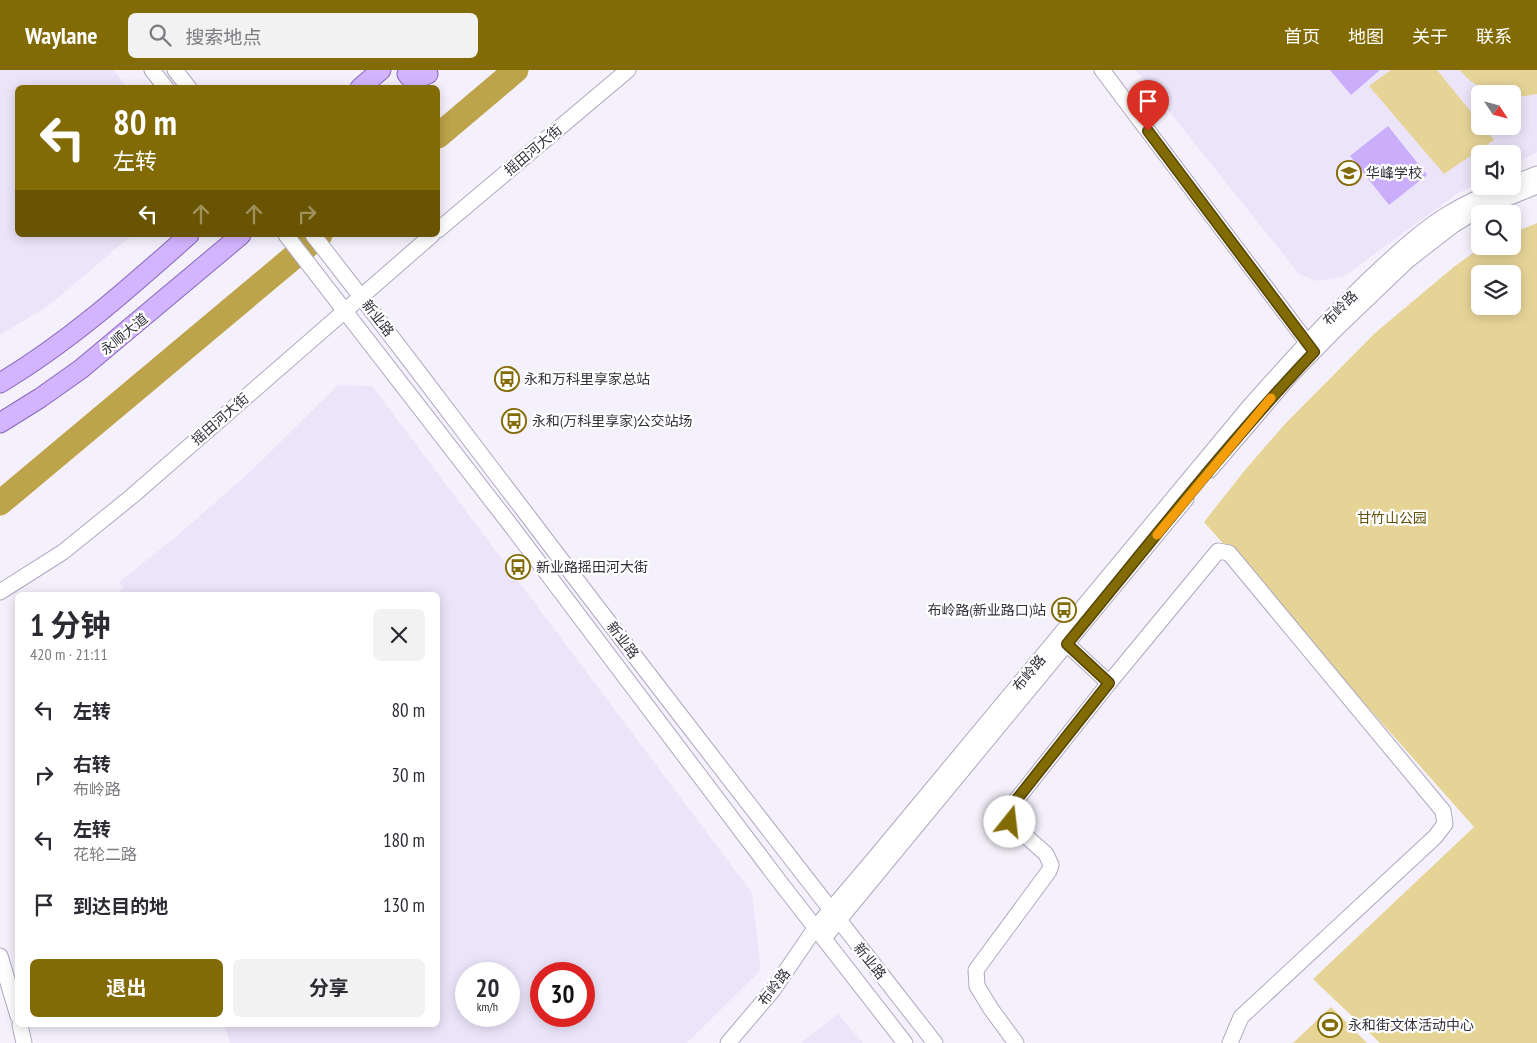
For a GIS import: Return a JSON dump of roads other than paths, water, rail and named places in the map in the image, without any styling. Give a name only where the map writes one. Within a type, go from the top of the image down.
[{"type":"main road","points":[[363,85],[380,70]]},
{"type":"main road","points":[[408,70],[409,78],[414,79],[430,72]]},
{"type":"main road","points":[[415,85],[430,72]]},
{"type":"main road","points":[[0,383],[62,343],[92,320],[187,237]]},
{"type":"main road","name":"永顺大道","points":[[0,422],[40,398],[81,369],[239,237]]},
{"type":"street","points":[[152,70],[164,85]]},
{"type":"street","points":[[175,70],[187,85]]},
{"type":"street","name":"摇田河大街","points":[[440,228],[628,70]]},
{"type":"street","points":[[1102,70],[1310,347]]},
{"type":"street","points":[[1521,180],[1537,174]]},
{"type":"street","name":"布岭路","points":[[835,916],[1243,414],[1310,347],[1426,245],[1476,211],[1537,186]]},
{"type":"street","name":"布岭路","points":[[728,1043],[1067,644],[1245,428],[1310,347],[1336,311],[1388,260],[1419,234],[1448,214],[1486,195]]},
{"type":"street","name":"新业路","points":[[288,237],[517,533],[905,1043]]},
{"type":"street","name":"新业路","points":[[315,237],[835,916],[935,1043]]},
{"type":"street","name":"摇田河大街","points":[[0,592],[35,571],[86,534],[131,497],[357,292],[429,237]]},
{"type":"street","points":[[1016,1043],[991,1009],[978,986],[976,970],[1049,871],[1051,865],[1046,854],[1010,822],[1010,808],[1109,683],[1218,551],[1229,553],[1443,811],[1445,824],[1435,838],[1241,1017],[1230,1043]]},
{"type":"street","points":[[1067,644],[1109,683]]},
{"type":"street","points":[[0,956],[15,1006]]},
{"type":"street","points":[[20,1027],[24,1043]]},
{"type":"waterway","points":[[440,134],[516,70]]},
{"type":"waterway","points":[[0,503],[318,237]]},
{"type":"place","name":"华峰学校","points":[[1349,173]]},
{"type":"place","name":"永和万科里享家总站","points":[[507,379]]},
{"type":"place","name":"永和(万科里享家)公交站场","points":[[514,421]]},
{"type":"place","name":"新业路摇田河大街","points":[[518,567]]},
{"type":"place","name":"布岭路(新业路口)站","points":[[1064,610]]},
{"type":"place","name":"永和街文体活动中心","points":[[1330,1025]]},
{"type":"park label","name":"甘竹山公园","points":[[1392,518]]}]
